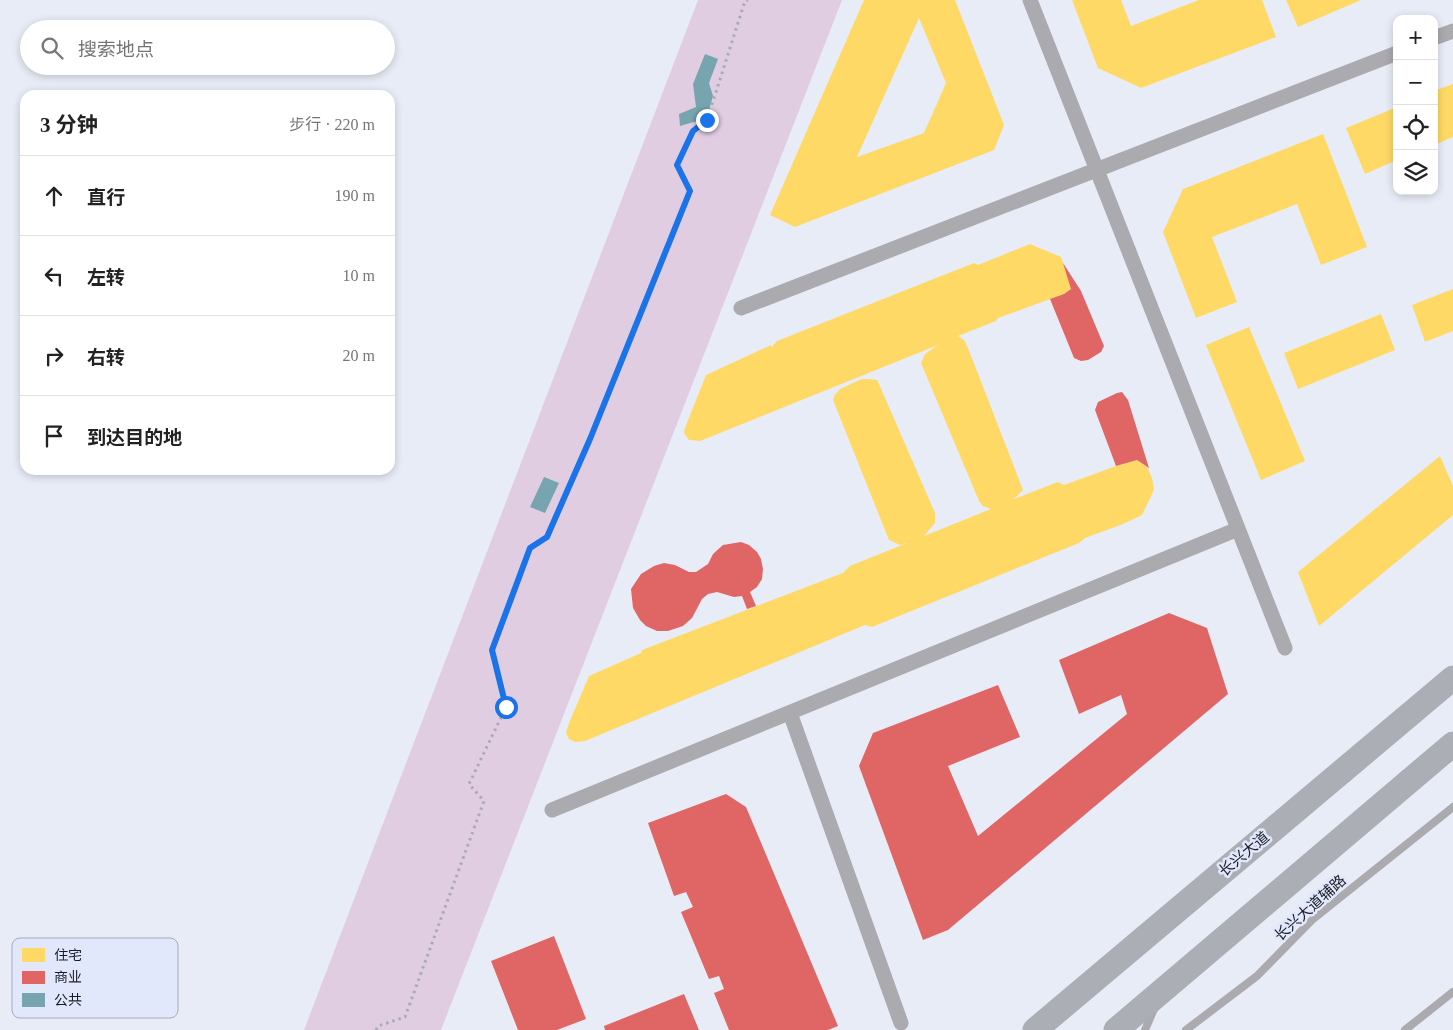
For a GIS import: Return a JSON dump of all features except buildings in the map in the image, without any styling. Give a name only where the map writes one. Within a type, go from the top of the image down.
[{"type":"main road","name":"长兴大道","points":[[1035,1030],[1453,678]]},
{"type":"main road","points":[[1116,1030],[1453,744]]},
{"type":"street","points":[[1030,0],[1285,648]]},
{"type":"street","points":[[1438,37],[1453,31]]},
{"type":"street","points":[[741,308],[1393,55]]},
{"type":"street","points":[[552,810],[1238,530]]},
{"type":"street","points":[[790,713],[901,1023]]},
{"type":"lane","name":"长兴大道辅路","points":[[1186,1030],[1258,976],[1312,920],[1453,807]]},
{"type":"lane","points":[[1145,1030],[1162,991]]},
{"type":"lane","points":[[1405,1030],[1453,992]]},
{"type":"path","points":[[376,1030],[378,1026],[405,1016],[474,829],[484,801],[469,784],[506,707],[492,650],[530,548],[547,537],[590,439],[690,191],[677,165],[693,131],[707,120],[746,1],[748,0]]},
{"type":"shaded area","points":[[698,0],[842,0],[441,1030],[304,1030]]},
{"type":"route","points":[[506,707],[492,650],[530,548],[547,537],[590,439],[690,191],[677,165],[693,131],[707,120]]}]
